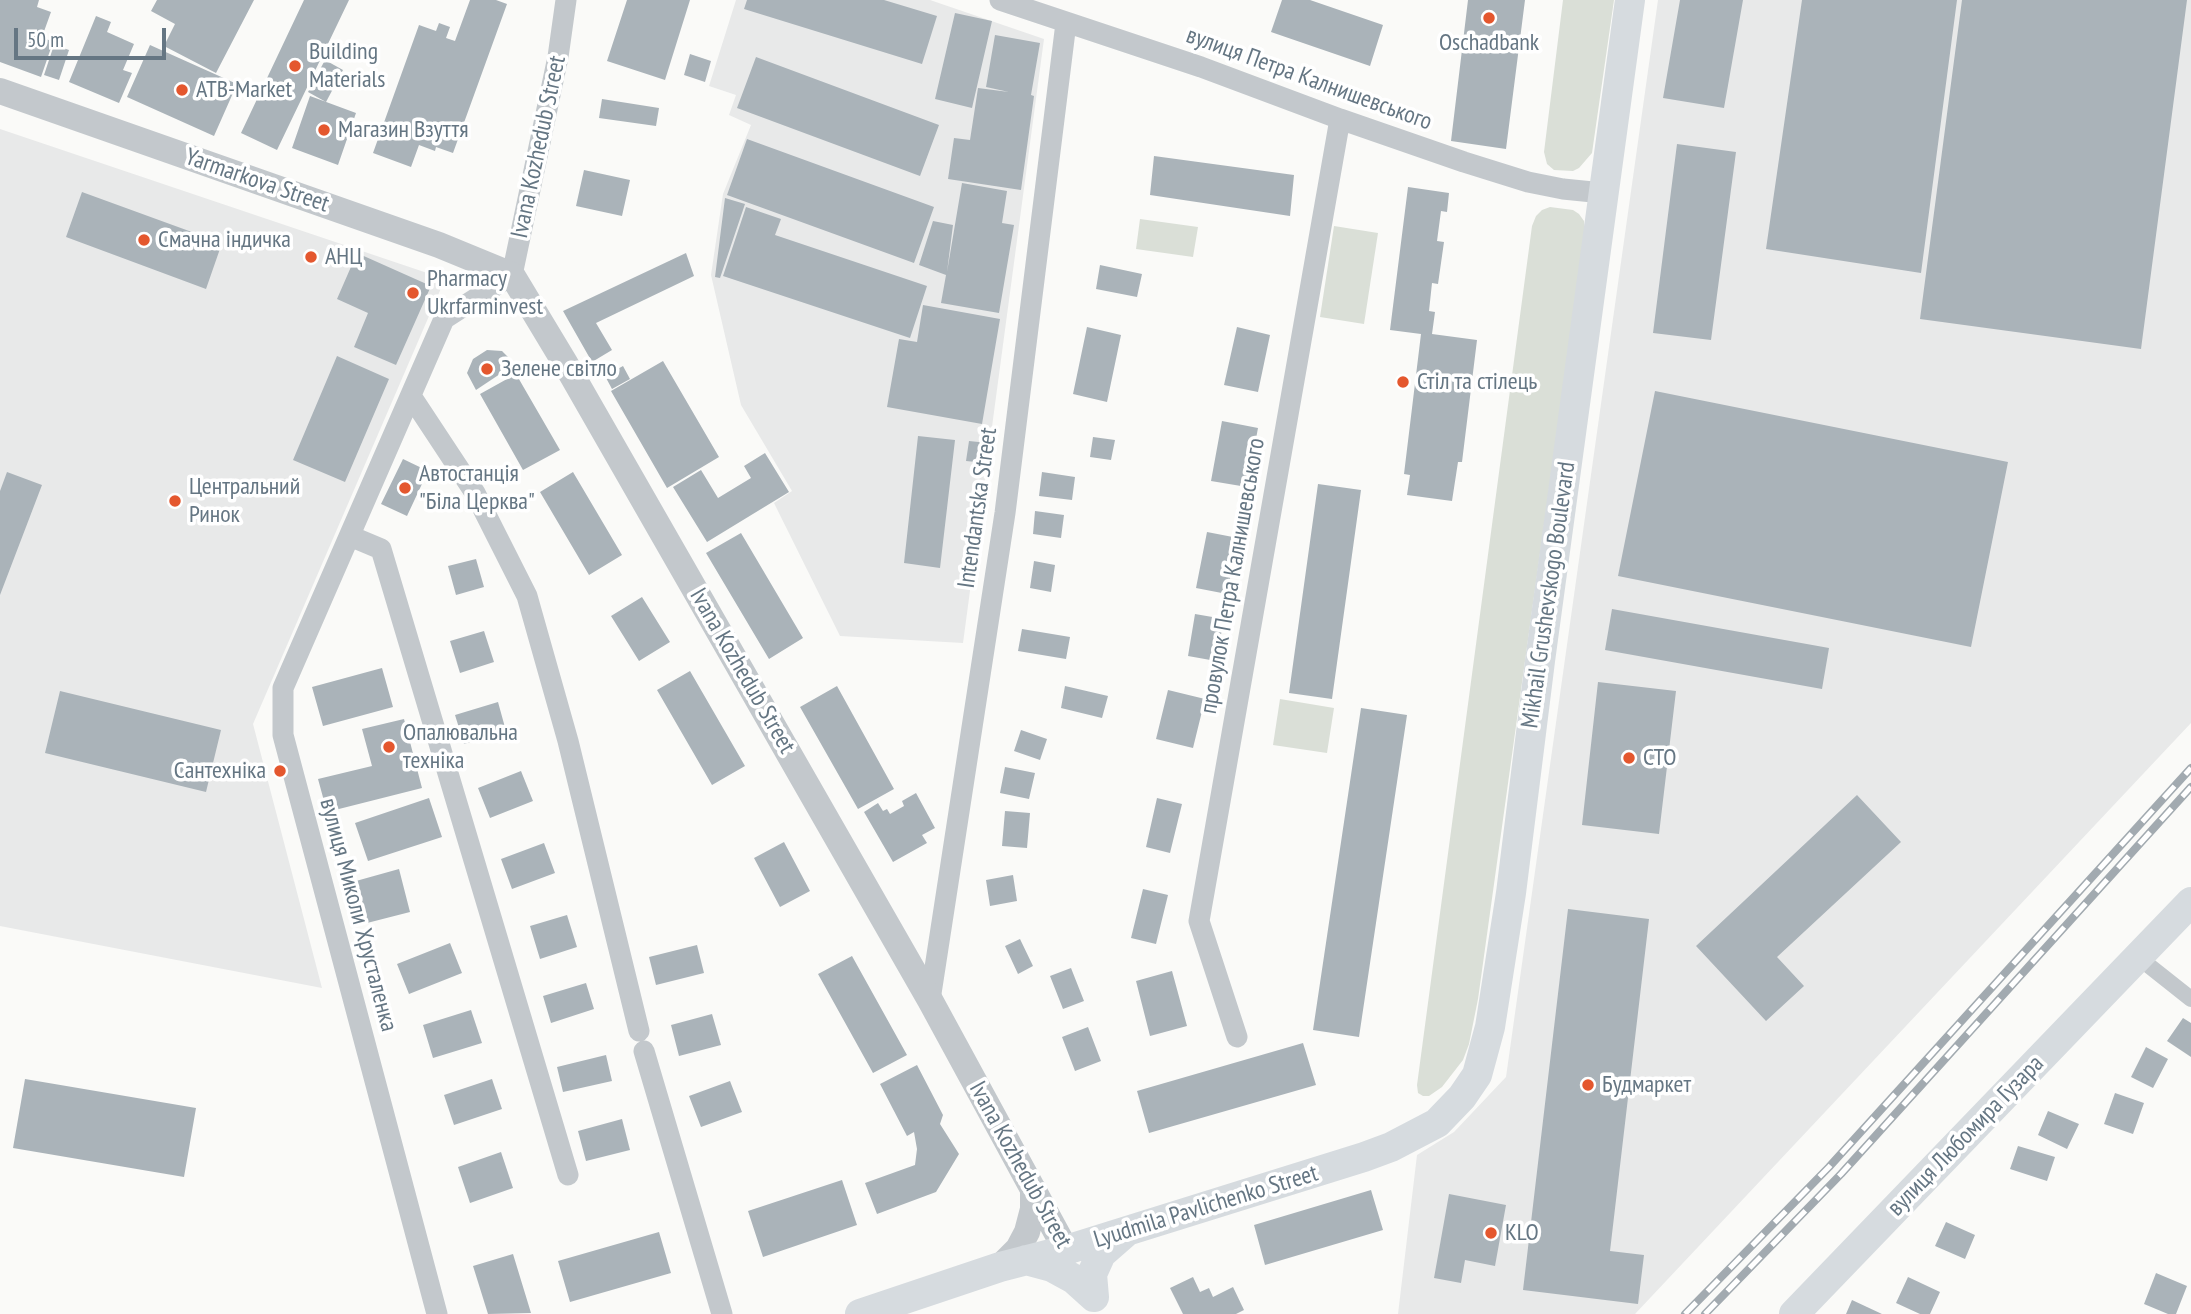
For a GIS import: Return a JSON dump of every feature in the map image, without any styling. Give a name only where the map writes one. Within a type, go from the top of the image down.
[{"type":"main road","name":"Mikhail Grushevskogo Boulevard","points":[[1391,1147],[1437,1123],[1454,1106],[1477,1075],[1484,1052],[1511,892],[1630,0]]},
{"type":"main road","name":"вулиця Любомира Гузара","points":[[1794,1314],[2191,902]]},
{"type":"main road","name":"Lyudmila Pavlichenko Street","points":[[860,1314],[1391,1147]]},
{"type":"main road","points":[[1099,1306],[1092,1274],[1101,1254],[1126,1231]]},
{"type":"main road","name":"Ivana Kozhedub Street","points":[[1066,1250],[1099,1306]]},
{"type":"main road","points":[[1013,1264],[1052,1267],[1074,1279],[1099,1306]]},
{"type":"street","name":"Ivana Kozhedub Street","points":[[566,0],[558,57],[512,275],[930,1000],[1066,1250]]},
{"type":"street","name":"вулиця Петра Калнишевського","points":[[1000,0],[1201,67],[1340,119],[1528,182],[1603,193]]},
{"type":"street","name":"Intendantska Street","points":[[930,1000],[1005,513],[1066,23]]},
{"type":"street","name":"Yarmarkova Street","points":[[0,90],[439,245],[512,275]]},
{"type":"street","name":"провулок Петра Калнишевського","points":[[1237,1038],[1199,921],[1340,119]]},
{"type":"street","name":"вулиця Миколи Хрусталенка","points":[[437,1314],[283,735],[283,688],[444,319],[512,275]]},
{"type":"street","points":[[411,396],[475,493],[527,596],[568,741],[642,1041],[722,1314]]},
{"type":"street","points":[[349,536],[381,549],[568,1175]]},
{"type":"street","points":[[2138,957],[2191,999]]},
{"type":"street","points":[[1013,1264],[1027,1232],[1033,1189]]},
{"type":"street","points":[[1046,1212],[1069,1226],[1091,1232],[1126,1231]]},
{"type":"shaded area","points":[[736,0],[930,0],[1044,39],[963,643],[840,636],[774,503],[792,491],[741,405],[711,275],[723,194],[751,125],[729,115],[736,95],[709,86]]},
{"type":"shaded area","points":[[1563,0],[1614,0],[1592,153],[1573,171],[1554,170],[1547,164],[1544,152]]},
{"type":"shaded area","points":[[1658,0],[2191,0],[2191,723],[1635,1314],[1398,1314],[1417,1155],[1454,1132],[1506,1077]]},
{"type":"shaded area","name":"Центральний Ринок","points":[[0,129],[445,279],[253,724],[322,988],[0,926]]},
{"type":"shaded area","points":[[1550,207],[1573,210],[1584,221],[1585,230],[1478,999],[1463,1060],[1442,1087],[1429,1096],[1423,1096],[1418,1093],[1417,1085],[1532,226],[1536,216]]},
{"type":"shaded area","points":[[1140,219],[1198,227],[1193,257],[1136,249]]},
{"type":"shaded area","points":[[1334,226],[1378,233],[1364,324],[1320,317]]},
{"type":"shaded area","points":[[1280,699],[1334,708],[1327,753],[1273,745]]},
{"type":"building","points":[[0,0],[39,0],[37,7],[51,12],[42,37],[53,42],[41,77],[0,62]]},
{"type":"building","points":[[157,0],[254,0],[216,73],[164,46],[175,24],[151,11]]},
{"type":"building","name":"Building Materials","points":[[304,0],[349,0],[277,150],[241,133]]},
{"type":"building","points":[[470,0],[496,0],[507,4],[453,153],[436,147],[435,151],[419,145],[411,167],[373,153],[419,25],[436,31],[439,23],[450,27],[446,38],[455,41]]},
{"type":"building","points":[[627,0],[690,0],[665,80],[607,61]]},
{"type":"building","points":[[747,0],[884,0],[937,16],[922,64],[744,9]]},
{"type":"building","points":[[1282,0],[1310,0],[1383,25],[1370,66],[1271,32]]},
{"type":"building","points":[[1468,0],[1525,0],[1506,149],[1451,141]]},
{"type":"building","points":[[1680,0],[1743,0],[1724,108],[1663,98]]},
{"type":"building","points":[[1802,0],[1957,0],[1921,273],[1766,249]]},
{"type":"building","points":[[1962,0],[2187,0],[2141,349],[1920,319]]},
{"type":"building","points":[[955,13],[992,21],[972,108],[935,99]]},
{"type":"building","points":[[96,16],[111,22],[107,32],[134,44],[123,70],[132,73],[119,103],[69,82]]},
{"type":"building","points":[[995,35],[1040,43],[1031,95],[1034,96],[1021,190],[948,179],[954,138],[970,140],[978,88],[1009,92],[986,87]]},
{"type":"building","points":[[54,45],[69,50],[59,80],[44,75]]},
{"type":"building","name":"ATB-Market","points":[[150,45],[237,84],[214,136],[127,97]]},
{"type":"building","points":[[690,54],[711,61],[705,82],[684,75]]},
{"type":"building","points":[[756,57],[939,125],[920,176],[737,108]]},
{"type":"building","points":[[325,60],[343,70],[326,102],[308,92]]},
{"type":"building","name":"Магазин Взуття","points":[[310,96],[356,113],[338,165],[292,148]]},
{"type":"building","points":[[602,99],[659,108],[656,126],[599,118]]},
{"type":"building","points":[[747,139],[934,207],[914,263],[727,195]]},
{"type":"building","points":[[1677,144],[1736,152],[1711,340],[1653,333]]},
{"type":"building","points":[[1154,156],[1294,175],[1290,216],[1150,195]]},
{"type":"building","points":[[584,170],[630,180],[622,216],[576,206]]},
{"type":"building","points":[[962,183],[1007,191],[1002,223],[1014,225],[999,313],[941,303],[946,275],[919,265],[933,221],[953,225],[947,272]]},
{"type":"building","points":[[1408,187],[1449,193],[1447,212],[1441,211],[1437,241],[1444,242],[1438,284],[1432,283],[1429,311],[1435,312],[1432,334],[1477,340],[1462,462],[1458,462],[1452,501],[1407,495],[1410,475],[1404,474],[1421,334],[1390,330]]},
{"type":"building","name":"Смачна індичка","points":[[82,192],[222,243],[206,289],[66,237]]},
{"type":"building","points":[[725,198],[745,204],[720,278],[715,277]]},
{"type":"building","points":[[746,207],[781,219],[775,235],[927,286],[910,338],[723,276]]},
{"type":"building","points":[[357,253],[431,286],[396,365],[354,347],[368,313],[337,299]]},
{"type":"building","points":[[686,253],[694,276],[596,323],[612,350],[592,362],[563,311]]},
{"type":"building","points":[[1100,265],[1142,274],[1137,297],[1096,289]]},
{"type":"building","points":[[923,305],[1000,319],[982,424],[887,407],[899,339],[917,342]]},
{"type":"building","points":[[1087,327],[1121,335],[1107,402],[1073,394]]},
{"type":"building","points":[[1237,327],[1270,335],[1258,392],[1224,385]]},
{"type":"building","name":"Зелене світло","points":[[487,350],[502,351],[512,366],[476,390],[467,373],[473,359]]},
{"type":"building","points":[[337,356],[389,379],[345,482],[293,460]]},
{"type":"building","points":[[663,361],[719,457],[667,488],[611,391]]},
{"type":"building","points":[[623,366],[630,379],[612,389],[605,376]]},
{"type":"building","points":[[516,374],[560,450],[523,470],[480,394]]},
{"type":"building","points":[[1655,391],[2008,462],[1971,647],[1618,576]]},
{"type":"building","points":[[1222,421],[1258,428],[1247,487],[1211,481]]},
{"type":"building","points":[[918,436],[955,440],[940,568],[904,563]]},
{"type":"building","points":[[1093,437],[1115,440],[1111,460],[1090,457]]},
{"type":"building","points":[[969,441],[988,443],[986,463],[966,461]]},
{"type":"building","points":[[765,453],[789,492],[707,542],[673,487],[701,470],[718,498],[751,478],[744,466]]},
{"type":"building","name":"Автостанція \"Біла Церква\"","points":[[403,459],[428,471],[407,516],[381,504]]},
{"type":"building","points":[[7,472],[42,485],[0,595],[0,491]]},
{"type":"building","points":[[573,472],[622,555],[589,575],[540,492]]},
{"type":"building","points":[[1042,472],[1075,477],[1072,500],[1039,496]]},
{"type":"building","points":[[1318,484],[1361,490],[1332,699],[1289,693]]},
{"type":"building","points":[[1035,511],[1064,515],[1061,538],[1033,534]]},
{"type":"building","points":[[1207,532],[1238,538],[1227,594],[1196,588]]},
{"type":"building","points":[[741,533],[803,638],[769,659],[706,553]]},
{"type":"building","points":[[476,559],[484,587],[456,595],[448,566]]},
{"type":"building","points":[[1034,561],[1055,565],[1051,592],[1030,588]]},
{"type":"building","points":[[642,597],[670,642],[639,661],[611,616]]},
{"type":"building","points":[[1612,609],[1829,648],[1822,689],[1605,650]]},
{"type":"building","points":[[1195,614],[1224,619],[1216,661],[1188,656]]},
{"type":"building","points":[[1022,629],[1070,637],[1066,659],[1018,651]]},
{"type":"building","points":[[484,631],[494,662],[460,673],[450,641]]},
{"type":"building","points":[[382,668],[393,707],[323,726],[312,687]]},
{"type":"building","points":[[690,671],[745,766],[712,785],[657,690]]},
{"type":"building","name":"СТО","points":[[1598,682],[1676,691],[1659,834],[1582,825]]},
{"type":"building","points":[[837,686],[894,789],[858,809],[800,707]]},
{"type":"building","points":[[1065,686],[1108,696],[1102,718],[1061,708]]},
{"type":"building","points":[[1168,690],[1205,699],[1193,748],[1156,739]]},
{"type":"building","points":[[60,691],[221,730],[206,792],[45,753]]},
{"type":"building","points":[[498,702],[506,731],[464,744],[455,715]]},
{"type":"building","points":[[1361,708],[1407,715],[1359,1037],[1313,1030]]},
{"type":"building","name":"Опалювальна техніка","points":[[404,719],[422,788],[327,812],[318,779],[372,766],[362,729]]},
{"type":"building","points":[[1021,730],[1047,739],[1040,760],[1014,751]]},
{"type":"building","points":[[1005,767],[1035,773],[1029,799],[1000,793]]},
{"type":"building","points":[[521,771],[533,801],[490,818],[478,788]]},
{"type":"building","points":[[916,793],[935,828],[922,835],[927,843],[893,862],[864,812],[878,803],[883,811],[887,809],[890,814],[904,806],[902,801]]},
{"type":"building","points":[[1857,795],[1901,842],[1777,957],[1804,986],[1766,1021],[1696,946]]},
{"type":"building","points":[[429,798],[442,837],[368,861],[355,823]]},
{"type":"building","points":[[1157,798],[1182,804],[1170,853],[1146,847]]},
{"type":"building","points":[[1005,811],[1030,813],[1027,848],[1002,846]]},
{"type":"building","points":[[784,842],[810,891],[780,907],[754,858]]},
{"type":"building","points":[[544,843],[555,873],[512,889],[501,859]]},
{"type":"building","points":[[399,869],[410,912],[367,923],[356,881]]},
{"type":"building","points":[[1013,875],[1017,901],[990,906],[986,880]]},
{"type":"building","points":[[1143,889],[1168,895],[1156,944],[1131,938]]},
{"type":"building","name":"Будмаркет","points":[[1568,909],[1649,919],[1610,1251],[1644,1255],[1638,1304],[1523,1290]]},
{"type":"building","points":[[567,915],[577,947],[540,959],[530,926]]},
{"type":"building","points":[[1020,939],[1033,966],[1018,974],[1005,946]]},
{"type":"building","points":[[450,943],[462,973],[409,994],[397,964]]},
{"type":"building","points":[[697,945],[704,973],[656,985],[649,957]]},
{"type":"building","points":[[852,956],[907,1055],[873,1073],[818,974]]},
{"type":"building","points":[[1071,968],[1084,1001],[1063,1009],[1050,976]]},
{"type":"building","points":[[1172,971],[1187,1026],[1150,1036],[1136,981]]},
{"type":"building","points":[[586,983],[594,1009],[551,1023],[543,996]]},
{"type":"building","points":[[471,1010],[482,1043],[433,1058],[423,1025]]},
{"type":"building","points":[[712,1014],[721,1045],[679,1056],[671,1025]]},
{"type":"building","points":[[2183,1018],[2191,1023],[2191,1057],[2167,1041]]},
{"type":"building","points":[[1088,1027],[1101,1061],[1075,1071],[1062,1037]]},
{"type":"building","points":[[1303,1043],[1316,1085],[1149,1133],[1137,1091]]},
{"type":"building","points":[[2146,1047],[2168,1059],[2153,1088],[2131,1077]]},
{"type":"building","points":[[606,1055],[612,1081],[563,1092],[557,1067]]},
{"type":"building","points":[[917,1065],[943,1115],[940,1124],[959,1154],[936,1192],[877,1214],[865,1183],[915,1165],[917,1149],[914,1132],[907,1136],[880,1084]]},
{"type":"building","points":[[25,1079],[196,1108],[184,1177],[13,1148]]},
{"type":"building","points":[[492,1079],[502,1109],[454,1125],[444,1095]]},
{"type":"building","points":[[730,1081],[742,1112],[701,1127],[689,1096]]},
{"type":"building","points":[[2115,1093],[2144,1103],[2133,1134],[2104,1124]]},
{"type":"building","points":[[2048,1111],[2079,1124],[2067,1149],[2038,1135]]},
{"type":"building","points":[[622,1119],[630,1150],[586,1161],[578,1131]]},
{"type":"building","points":[[2018,1146],[2055,1157],[2047,1181],[2010,1169]]},
{"type":"building","points":[[501,1152],[513,1188],[470,1203],[458,1167]]},
{"type":"building","points":[[842,1180],[857,1225],[763,1257],[748,1211]]},
{"type":"building","points":[[1371,1190],[1383,1230],[1265,1265],[1254,1225]]},
{"type":"building","points":[[1449,1194],[1506,1205],[1495,1266],[1465,1260],[1461,1283],[1434,1278]]},
{"type":"building","points":[[1946,1222],[1975,1235],[1965,1259],[1935,1246]]},
{"type":"building","points":[[659,1232],[671,1273],[570,1302],[558,1261]]},
{"type":"building","points":[[513,1254],[531,1313],[488,1314],[473,1266]]},
{"type":"building","points":[[2156,1273],[2187,1286],[2176,1314],[2168,1314],[2144,1304]]},
{"type":"building","points":[[1193,1277],[1200,1292],[1209,1288],[1213,1297],[1233,1287],[1244,1310],[1236,1314],[1183,1314],[1170,1288]]},
{"type":"building","points":[[1908,1277],[1940,1292],[1930,1314],[1920,1314],[1896,1303]]},
{"type":"building","points":[[1852,1300],[1882,1314],[1846,1314]]},
{"type":"railway","points":[[1685,1314],[1829,1167],[2191,768]]},
{"type":"railway","points":[[1705,1314],[1841,1174],[2191,787]]},
{"type":"place","name":"Oschadbank","points":[[1489,18]]},
{"type":"place","name":"Building Materials","points":[[295,66]]},
{"type":"place","name":"ATB-Market","points":[[182,90]]},
{"type":"place","name":"Магазин Взуття","points":[[324,130]]},
{"type":"place","name":"Смачна індичка","points":[[144,240]]},
{"type":"place","name":"АНЦ","points":[[311,257]]},
{"type":"place","name":"Pharmacy Ukrfarminvest","points":[[413,293]]},
{"type":"place","name":"Зелене світло","points":[[487,369]]},
{"type":"place","name":"Стіл та стілець","points":[[1403,382]]},
{"type":"place","name":"Автостанція \"Біла Церква\"","points":[[405,488]]},
{"type":"place","name":"Центральний Ринок","points":[[175,501]]},
{"type":"place","name":"Опалювальна техніка","points":[[389,747]]},
{"type":"place","name":"СТО","points":[[1629,758]]},
{"type":"place","name":"Сантехніка","points":[[280,771]]},
{"type":"place","name":"Будмаркет","points":[[1588,1085]]},
{"type":"place","name":"KLO","points":[[1491,1233]]}]
